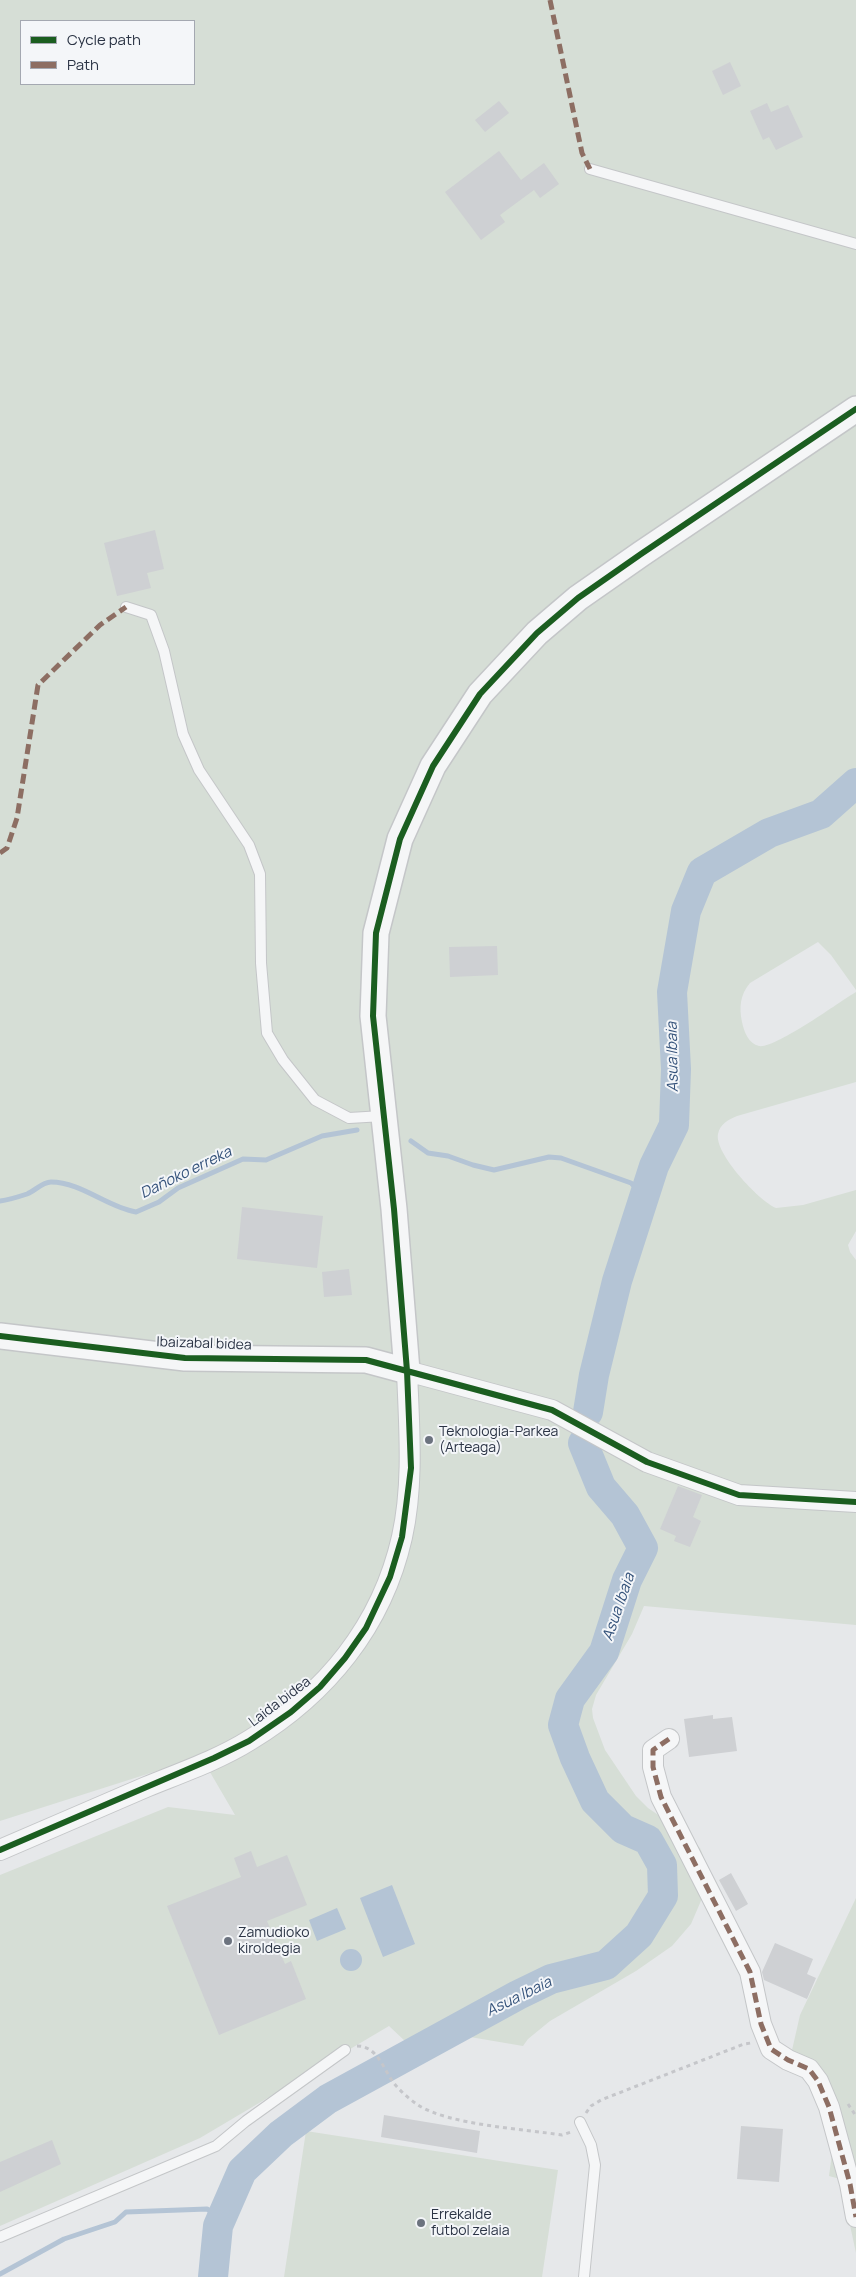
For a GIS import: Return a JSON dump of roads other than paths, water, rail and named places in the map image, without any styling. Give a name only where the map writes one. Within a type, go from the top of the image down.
[{"type":"street","points":[[856,409],[736,488],[578,598],[537,632],[480,694],[432,766],[400,839],[376,934],[373,1016],[394,1208],[407,1371],[552,1410],[648,1462],[739,1495],[856,1502]]},
{"type":"street","name":"Ibaizabal bidea","points":[[0,1336],[185,1358],[366,1360],[407,1371]]},
{"type":"street","name":"Laida bidea","points":[[0,1850],[214,1758],[249,1741],[291,1712],[320,1687],[346,1658],[366,1628],[390,1577],[402,1537],[411,1468],[407,1371]]},
{"type":"street","points":[[669,1739],[653,1750],[653,1767],[661,1796],[750,1972],[761,2024],[771,2049],[788,2060],[809,2069],[818,2081],[829,2107],[850,2184],[856,2217]]},
{"type":"lane","points":[[590,168],[856,244]]},
{"type":"lane","points":[[126,607],[151,616],[164,652],[183,734],[199,770],[249,845],[260,874],[261,962],[267,1033],[283,1060],[316,1100],[349,1118],[383,1116]]},
{"type":"lane","points":[[0,2237],[216,2146],[246,2121],[345,2050]]},
{"type":"lane","points":[[580,2122],[591,2145],[595,2165],[584,2277]]},
{"type":"water","points":[[392,1885],[415,1944],[383,1957],[360,1898]]},
{"type":"water","points":[[337,1908],[346,1929],[317,1941],[309,1920]]},
{"type":"water","points":[[351,1949],[359,1952],[362,1960],[359,1968],[351,1971],[343,1968],[340,1960],[343,1952]]},
{"type":"waterway","name":"Asua Ibaia","points":[[588,1412],[594,1375],[617,1281],[654,1166],[674,1125],[676,1069],[672,992],[686,911],[702,872],[769,833],[821,814],[856,783]]},
{"type":"waterway","name":"Dañoko erreka","points":[[0,1201],[27,1194],[45,1183],[51,1182],[73,1186],[115,1205],[136,1212],[159,1202],[178,1188],[243,1159],[266,1160],[322,1136],[357,1130]]},
{"type":"waterway","name":"Dañoko erreka","points":[[411,1141],[428,1153],[448,1156],[494,1170],[549,1157],[561,1158],[631,1183],[636,1188],[643,1204]]},
{"type":"waterway","name":"Asua Ibaia","points":[[213,2277],[218,2226],[242,2171],[281,2134],[328,2099],[518,1995],[551,1979],[606,1965],[639,1935],[663,1896],[662,1865],[648,1840],[623,1829],[595,1801],[575,1758],[563,1725],[570,1699],[604,1652],[627,1580],[643,1548],[625,1515],[601,1487],[583,1443]]},
{"type":"waterway","points":[[0,2274],[64,2239],[115,2222],[126,2212],[207,2209],[212,2212],[218,2226]]},
{"type":"place","name":"Teknologia-Parkea (Arteaga)","points":[[429,1440]]},
{"type":"place","name":"Zamudioko kiroldegia","points":[[228,1941]]},
{"type":"place","name":"Errekalde futbol zelaia","points":[[421,2223]]}]
